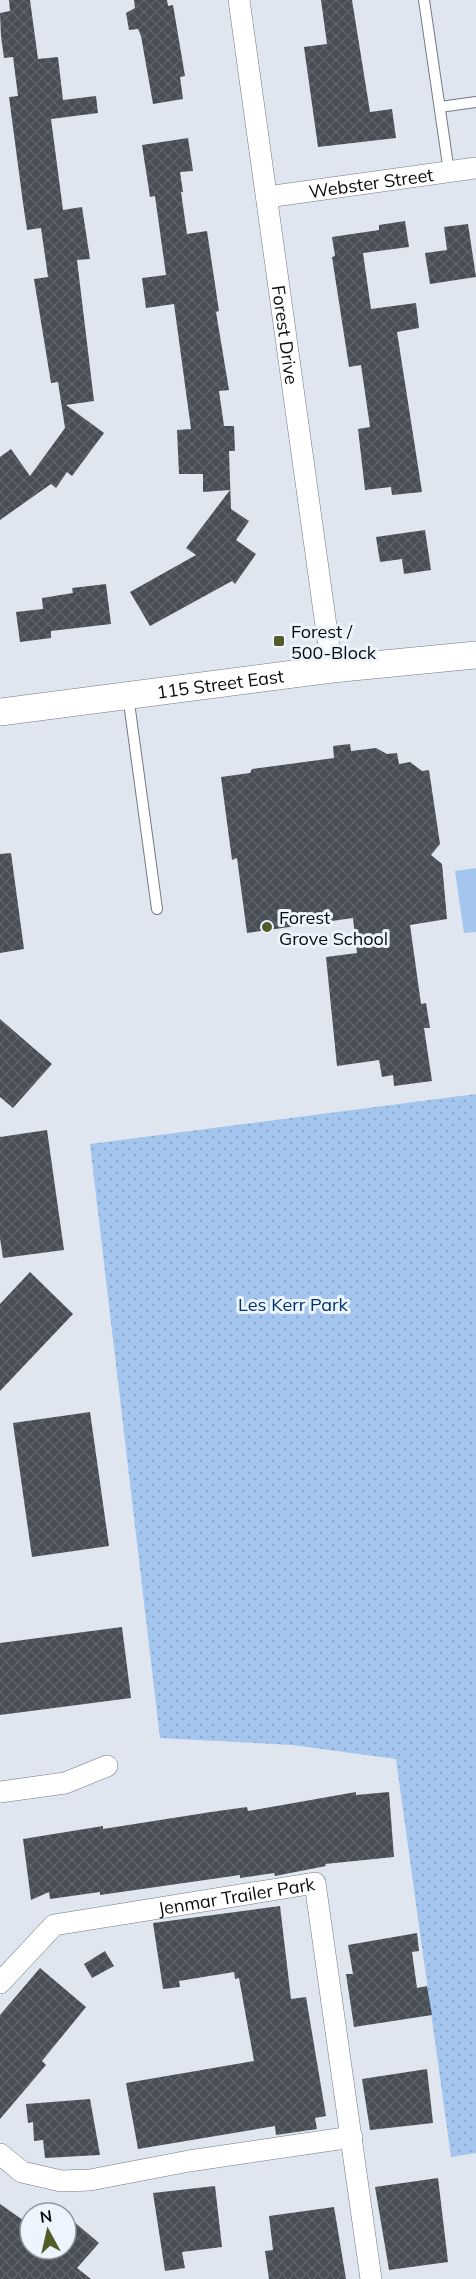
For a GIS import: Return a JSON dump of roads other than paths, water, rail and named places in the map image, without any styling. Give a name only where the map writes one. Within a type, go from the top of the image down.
[{"type":"street","name":"Forest Drive","points":[[239,0],[332,669]]},
{"type":"street","name":"Webster Street","points":[[267,197],[476,168]]},
{"type":"street","name":"115 Street East","points":[[0,712],[332,669],[476,655]]},
{"type":"street","points":[[0,1792],[65,1783],[107,1766]]},
{"type":"street","name":"Jenmar Trailer Park","points":[[0,1983],[54,1925],[315,1883],[371,2279]]},
{"type":"street","points":[[0,2154],[22,2172],[62,2181],[90,2180],[189,2161],[352,2137]]},
{"type":"lane","points":[[424,0],[449,172]]},
{"type":"lane","points":[[440,106],[476,102]]},
{"type":"lane","points":[[128,694],[157,909]]},
{"type":"place","name":"Forest / 500-Block","points":[[279,641]]},
{"type":"place","name":"Forest Grove School","points":[[267,927]]},
{"type":"park label","name":"Les Kerr Park","points":[[293,1304]]}]
